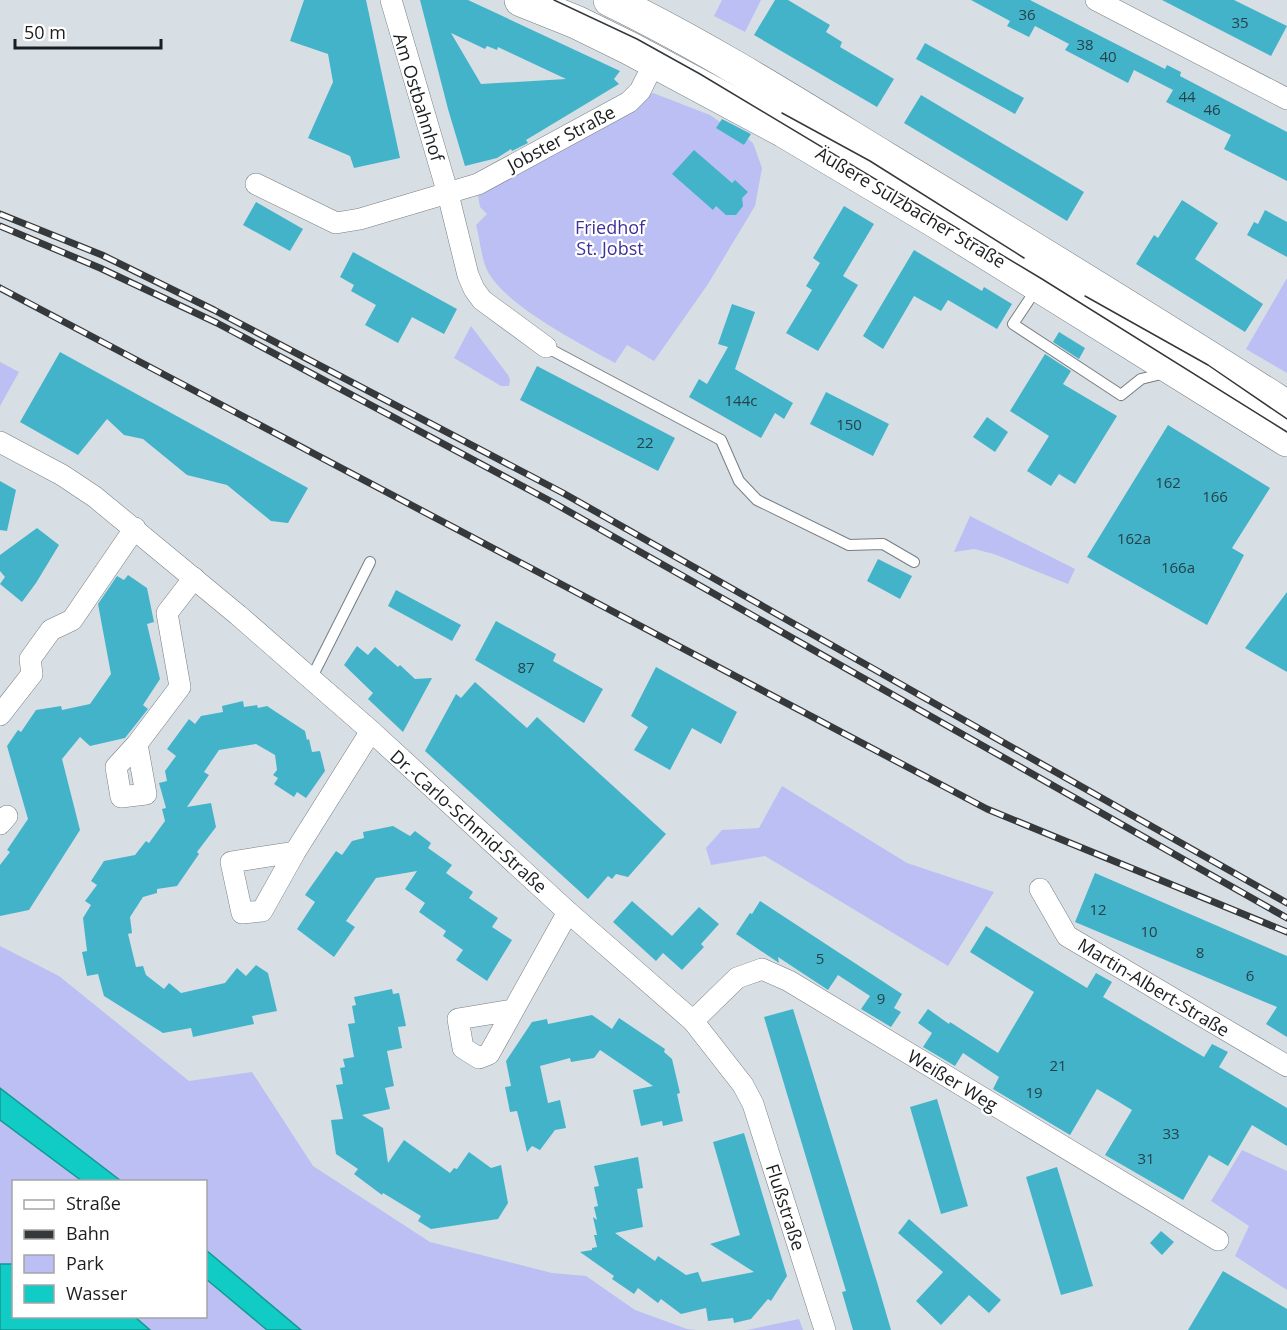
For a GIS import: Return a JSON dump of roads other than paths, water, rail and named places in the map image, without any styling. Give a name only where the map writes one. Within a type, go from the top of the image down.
[{"type":"main road","name":"Äußere Sulzbacher Straße","points":[[521,0],[576,22],[655,61],[784,131],[868,164]]},
{"type":"main road","name":"Äußere Sulzbacher Straße","points":[[610,0],[705,50],[868,164],[1284,427]]},
{"type":"main road","name":"Äußere Sulzbacher Straße","points":[[930,202],[1038,285],[1176,370],[1284,427]]},
{"type":"street","name":"Am Ostbahnhof","points":[[391,0],[448,194],[468,275],[474,289],[482,300],[546,347]]},
{"type":"street","points":[[1096,0],[1287,99]]},
{"type":"street","name":"Jobster Straße","points":[[448,194],[478,184],[629,102],[639,91],[655,61]]},
{"type":"street","points":[[256,184],[336,223],[360,219],[448,194]]},
{"type":"street","name":"Dr.-Carlo-Schmid-Straße","points":[[0,442],[62,475],[95,497],[194,578],[370,731],[568,912],[693,1021],[743,1085]]},
{"type":"street","points":[[0,716],[32,674],[30,659],[51,630],[72,620],[135,528]]},
{"type":"street","points":[[137,744],[180,687],[166,613],[194,578]]},
{"type":"street","points":[[295,852],[370,731]]},
{"type":"street","name":"Martin-Albert-Straße","points":[[1040,889],[1067,936],[1287,1066]]},
{"type":"street","points":[[513,1010],[568,912]]},
{"type":"street","name":"Weißer Weg","points":[[693,1021],[737,978],[762,969],[789,981],[1218,1240]]},
{"type":"street","name":"Flußstraße","points":[[743,1085],[753,1104],[825,1330]]},
{"type":"lane","points":[[1038,285],[1013,324],[1121,394],[1141,379],[1176,370]]},
{"type":"lane","points":[[546,347],[722,440],[738,481],[757,500],[849,545],[883,544],[914,562]]},
{"type":"lane","points":[[311,680],[370,562]]},
{"type":"water","points":[[0,1088],[120,1180],[81,1180],[0,1120]]},
{"type":"water","points":[[207,1251],[301,1330],[267,1330],[207,1280]]},
{"type":"water","points":[[0,1264],[12,1264],[12,1318],[136,1318],[150,1330],[0,1330]]},
{"type":"tram line","points":[[554,0],[637,39],[700,74],[1042,279],[1287,432]]},
{"type":"tram line","points":[[782,113],[870,161],[1024,258]]},
{"type":"tram line","points":[[1085,296],[1208,365],[1287,419]]},
{"type":"railway","points":[[0,214],[102,255],[214,310],[563,493],[1287,903]]},
{"type":"railway","points":[[0,226],[100,268],[217,323],[552,502],[1287,918]]},
{"type":"railway","points":[[0,288],[987,809],[1287,932]]},
{"type":"park label","name":"Friedhof St. Jobst","points":[[610,237]]}]
